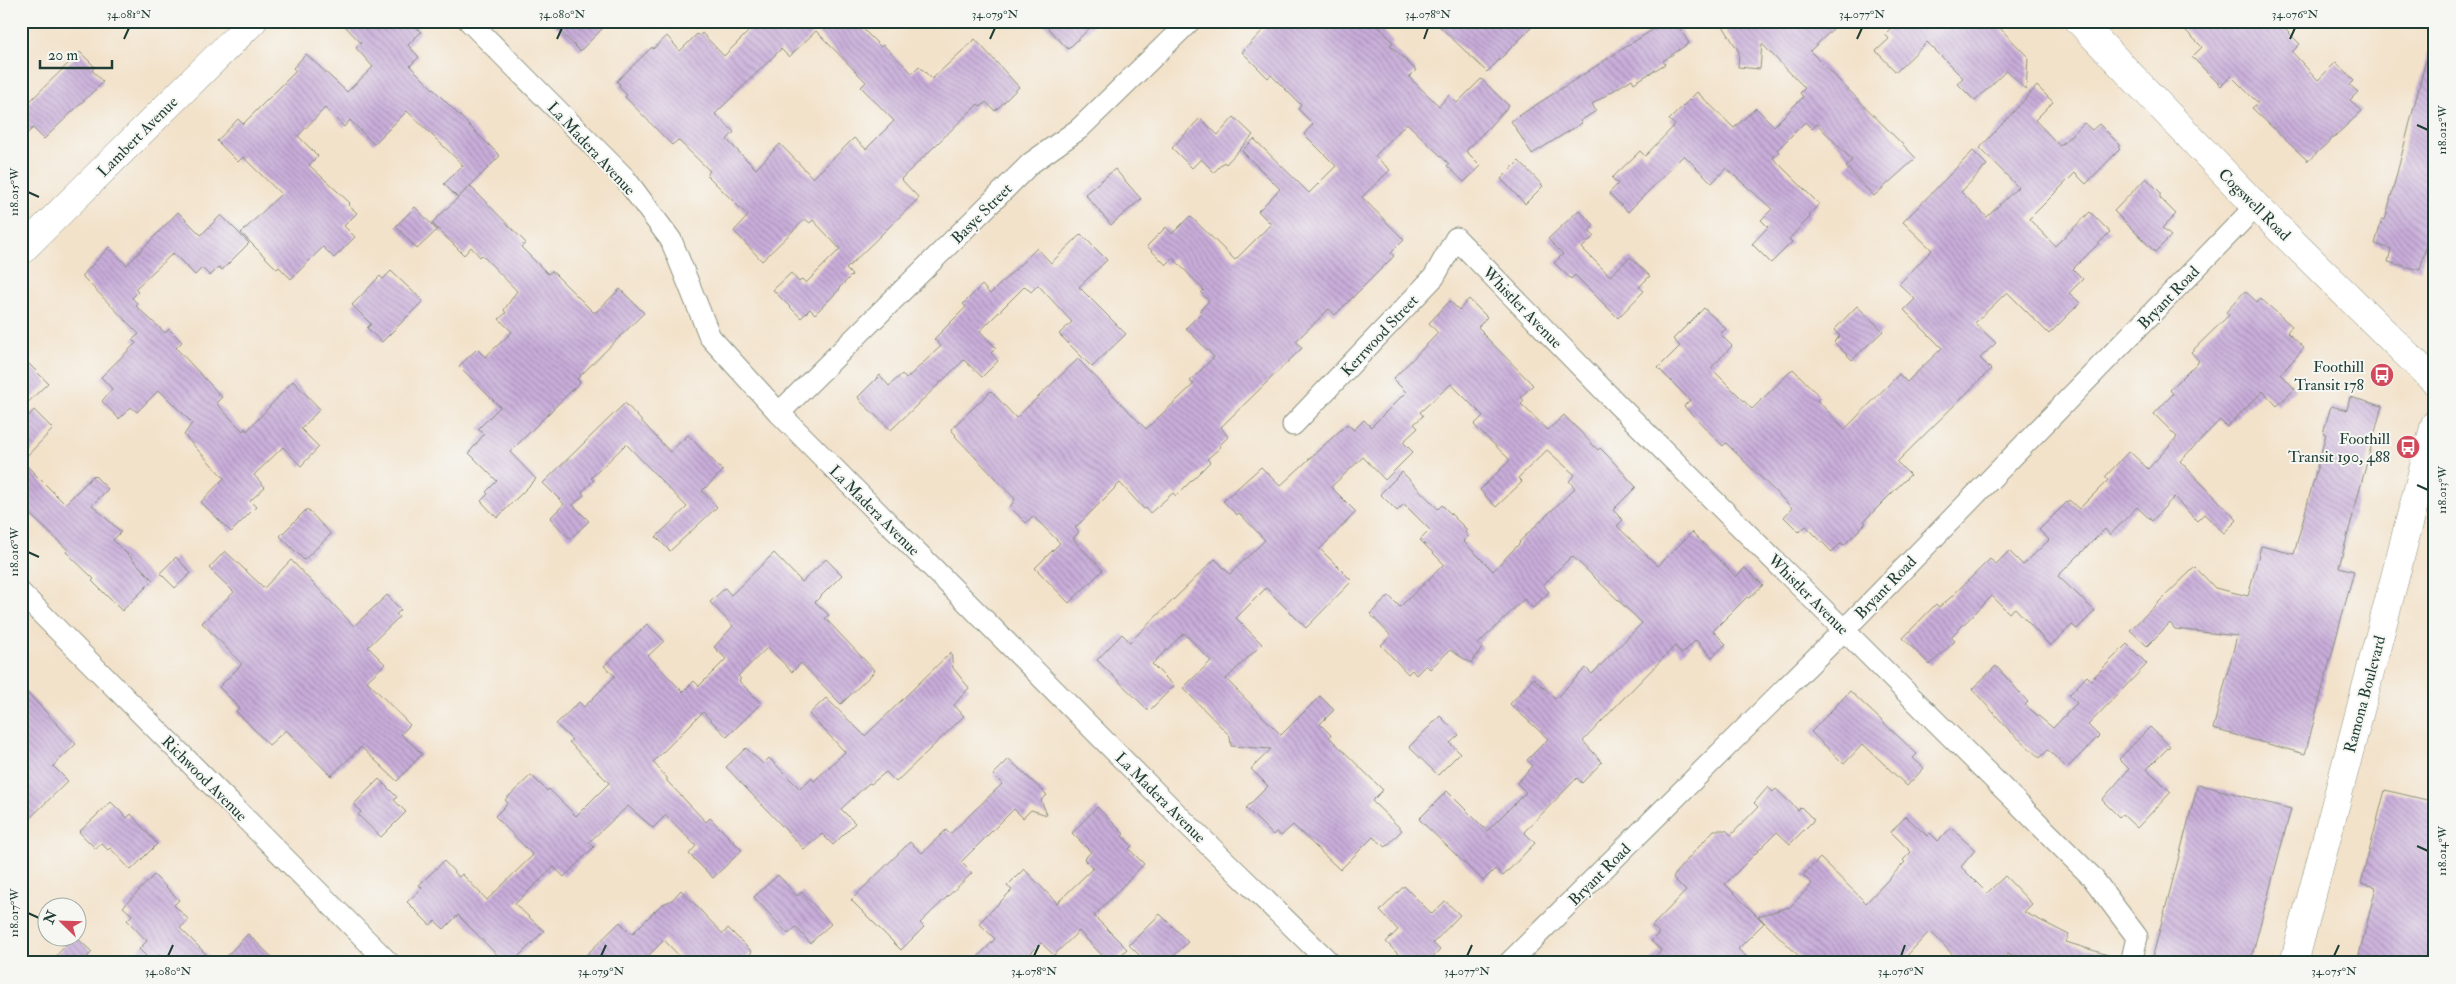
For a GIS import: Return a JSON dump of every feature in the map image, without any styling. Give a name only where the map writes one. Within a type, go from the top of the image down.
[{"type":"street","name":"Lambert Avenue","points":[[21,251],[253,21]]},
{"type":"street","name":"La Madera Avenue","points":[[469,21],[624,177],[671,240],[710,337],[779,413],[1184,821],[1330,963]]},
{"type":"street","name":"Basye Street","points":[[779,413],[1031,163],[1079,129],[1190,21]]},
{"type":"street","name":"Cogswell Road","points":[[2079,21],[2256,206],[2435,382]]},
{"type":"street","name":"Bryant Road","points":[[1510,963],[1844,629],[2256,206]]},
{"type":"street","name":"Whistler Avenue","points":[[1456,238],[1619,406],[2092,877],[2137,937],[2131,963]]},
{"type":"street","name":"Kerrwood Street","points":[[1293,426],[1434,277],[1456,238]]},
{"type":"street","name":"Ramona Boulevard","points":[[2294,963],[2435,424]]},
{"type":"street","name":"Richwood Avenue","points":[[21,592],[389,963]]},
{"type":"building","points":[[340,21],[411,21],[421,32],[408,45],[419,57],[410,66],[500,156],[458,198],[444,184],[463,165],[407,111],[374,144],[350,120],[344,127],[325,108],[298,136],[318,156],[309,165],[350,203],[348,205],[357,213],[344,226],[355,237],[334,258],[323,247],[291,279],[279,267],[277,269],[241,233],[281,194],[243,157],[238,162],[217,141],[238,119],[243,124],[296,71],[293,68],[306,54],[347,92],[373,67],[356,48],[361,43]]},
{"type":"building","points":[[550,21],[610,21],[580,51]]},
{"type":"building","points":[[759,21],[855,21],[881,47],[883,45],[912,73],[919,66],[932,79],[975,39],[1019,87],[995,111],[986,102],[981,107],[978,104],[901,179],[919,198],[846,269],[852,275],[840,289],[815,314],[810,309],[801,318],[773,290],[791,273],[799,282],[802,279],[806,283],[840,249],[813,220],[810,223],[805,219],[762,261],[734,231],[748,216],[707,175],[710,171],[678,140],[672,145],[625,97],[627,95],[619,87],[620,84],[617,81],[652,47],[653,49],[667,36],[680,51],[697,34],[699,36],[702,33],[724,56]],"holes":[[[816,31],[866,82],[861,87],[894,121],[866,149],[854,138],[813,178],[780,144],[756,169],[727,140],[734,132],[715,114],[781,49],[789,57]]]},
{"type":"building","points":[[1041,21],[1097,21],[1068,49]]},
{"type":"building","points":[[1272,21],[1374,21],[1393,43],[1390,45],[1416,70],[1409,77],[1439,106],[1449,95],[1457,103],[1481,79],[1509,106],[1466,151],[1481,166],[1464,182],[1447,166],[1449,164],[1407,123],[1375,156],[1390,170],[1362,197],[1404,240],[1391,253],[1394,256],[1335,315],[1329,309],[1296,341],[1302,348],[1221,427],[1228,437],[1219,446],[1221,447],[1207,459],[1210,462],[1176,496],[1173,493],[1150,513],[1120,483],[1075,528],[1079,532],[1073,539],[1103,570],[1069,603],[1035,568],[1060,543],[1033,516],[1026,523],[1010,507],[1015,499],[955,436],[952,431],[953,427],[991,391],[1016,418],[1078,359],[1146,429],[1194,384],[1190,381],[1214,357],[1186,328],[1202,312],[1200,310],[1209,301],[1201,293],[1204,290],[1173,258],[1166,265],[1147,246],[1166,227],[1172,234],[1190,216],[1235,260],[1271,224],[1258,211],[1280,189],[1242,151],[1254,139],[1309,193],[1336,166],[1304,134],[1313,124],[1298,109],[1301,105],[1271,75],[1268,78],[1242,52]]},
{"type":"building","points":[[1434,21],[1538,21],[1487,72]]},
{"type":"building","points":[[1666,21],[1675,21],[1689,43],[1663,61],[1665,64],[1634,83],[1632,79],[1592,104],[1596,111],[1580,121],[1582,123],[1532,154],[1511,121]]},
{"type":"building","points":[[1720,21],[1841,21],[1810,51],[1916,158],[1874,196],[1846,167],[1852,160],[1817,124],[1812,129],[1805,122],[1777,150],[1779,152],[1773,158],[1819,204],[1809,215],[1810,217],[1789,239],[1792,242],[1771,263],[1752,244],[1768,227],[1761,220],[1772,209],[1726,168],[1712,183],[1684,155],[1628,212],[1609,193],[1618,184],[1612,178],[1640,151],[1645,156],[1675,125],[1669,120],[1697,92],[1734,128],[1756,108],[1774,126],[1803,97],[1800,93],[1805,88],[1762,44],[1760,69],[1738,67],[1739,52]]},
{"type":"building","points":[[1898,21],[1993,21],[2028,57],[2026,90],[2007,70],[1975,101],[1957,83],[1963,78],[1927,42],[1896,72],[1876,51],[1889,39],[1885,34]]},
{"type":"building","points":[[2176,21],[2277,21],[2300,44],[2292,52],[2318,80],[2336,62],[2354,81],[2350,85],[2358,92],[2350,100],[2362,111],[2308,161],[2252,108],[2258,103],[2231,76],[2221,86],[2192,57],[2202,47]]},
{"type":"building","points":[[80,52],[95,67],[92,70],[103,82],[44,139],[33,128],[21,139],[21,110]]},
{"type":"building","points":[[2428,52],[2435,53],[2435,214],[2420,270],[2388,262],[2391,249],[2375,244],[2382,219],[2385,220]]},
{"type":"building","points":[[2037,86],[2053,102],[2035,120],[2060,146],[2084,123],[2092,130],[2099,124],[2120,145],[2118,147],[2120,149],[2086,184],[2075,173],[2029,219],[2055,246],[2090,212],[2110,232],[2073,269],[2083,279],[2069,293],[2080,303],[2049,334],[2007,292],[1975,323],[1996,343],[1980,358],[1991,369],[1897,462],[1910,475],[1864,521],[1866,523],[1844,545],[1841,543],[1832,552],[1806,526],[1799,532],[1784,517],[1792,508],[1726,443],[1723,446],[1684,406],[1690,400],[1658,368],[1680,346],[1673,339],[1704,308],[1726,329],[1720,334],[1732,346],[1711,368],[1752,409],[1793,369],[1820,397],[1817,400],[1845,429],[1899,374],[1907,382],[1942,348],[1904,310],[1915,299],[1899,284],[1932,250],[1903,222],[1973,151],[1987,165],[1961,192],[1987,217],[2018,187],[1980,148]]},
{"type":"building","points":[[1234,117],[1253,135],[1226,164],[1224,162],[1214,172],[1201,159],[1192,168],[1172,148],[1200,118],[1218,135]]},
{"type":"building","points":[[1519,161],[1543,186],[1525,204],[1501,179]]},
{"type":"building","points":[[1115,169],[1141,199],[1111,225],[1085,194]]},
{"type":"building","points":[[2146,178],[2160,192],[2160,198],[2176,214],[2162,228],[2171,236],[2155,252],[2114,211]]},
{"type":"building","points":[[470,186],[526,243],[521,247],[548,274],[552,271],[593,312],[596,312],[620,289],[644,313],[577,379],[580,382],[510,452],[536,479],[497,518],[481,501],[488,494],[486,492],[497,481],[469,453],[484,434],[478,429],[500,407],[459,366],[477,349],[485,357],[512,332],[499,319],[506,313],[504,310],[517,291],[482,255],[480,257],[471,247],[464,255],[432,223]]},
{"type":"building","points":[[415,207],[437,230],[417,249],[396,226]]},
{"type":"building","points":[[1579,210],[1594,225],[1589,231],[1594,236],[1582,248],[1610,276],[1630,257],[1650,276],[1639,287],[1644,291],[1618,318],[1575,275],[1571,279],[1554,263],[1563,254],[1548,239]]},
{"type":"building","points":[[178,212],[201,235],[221,215],[249,243],[222,270],[219,267],[210,276],[202,268],[195,275],[173,253],[135,289],[138,292],[132,298],[138,304],[136,306],[165,333],[169,329],[182,342],[176,348],[222,397],[216,403],[243,431],[245,428],[247,431],[293,381],[320,409],[301,429],[319,447],[301,466],[283,447],[254,475],[265,487],[250,501],[256,507],[231,532],[201,502],[224,478],[184,435],[192,423],[159,390],[137,412],[131,407],[119,419],[102,401],[112,389],[101,377],[136,343],[132,340],[139,334],[82,276],[109,247],[127,265]]},
{"type":"building","points":[[1081,234],[1107,260],[1079,287],[1126,334],[1092,367],[1059,334],[1072,322],[1038,285],[1031,292],[1025,286],[980,331],[996,348],[991,353],[998,361],[982,377],[964,360],[891,430],[861,402],[858,397],[880,375],[889,386],[902,374],[906,379],[941,346],[934,339],[966,307],[963,304],[982,285],[990,294],[1037,248],[1051,263]]},
{"type":"building","points":[[391,271],[423,301],[382,342],[367,328],[371,324],[352,305],[380,276],[383,279]]},
{"type":"building","points":[[2245,291],[2257,302],[2260,298],[2292,326],[2287,332],[2304,348],[2281,374],[2295,389],[2277,406],[2263,391],[2227,427],[2220,420],[2180,461],[2237,520],[2224,533],[2204,514],[2197,521],[2174,497],[2152,521],[2137,507],[2110,535],[2105,529],[2058,576],[2095,611],[2077,629],[2072,625],[2050,646],[2015,608],[2009,613],[1992,596],[1951,637],[1955,641],[1930,665],[1903,638],[1936,604],[1939,607],[1949,599],[1990,559],[1996,564],[2009,551],[2023,565],[2049,540],[2039,530],[2069,500],[2079,509],[2108,480],[2105,477],[2129,451],[2148,469],[2177,437],[2154,414],[2173,394],[2170,390],[2199,361],[2191,352],[2229,315],[2226,312]]},
{"type":"building","points":[[1469,299],[1487,317],[1478,327],[1482,333],[1533,385],[1521,397],[1524,401],[1521,404],[1548,430],[1564,415],[1598,450],[1600,448],[1610,458],[1636,487],[1613,510],[1623,520],[1617,526],[1658,566],[1692,532],[1736,577],[1745,568],[1763,585],[1749,598],[1747,597],[1713,631],[1726,644],[1712,657],[1696,640],[1682,654],[1675,646],[1583,741],[1602,762],[1582,783],[1577,778],[1524,832],[1535,843],[1503,876],[1495,869],[1483,881],[1419,819],[1447,791],[1487,831],[1526,792],[1517,783],[1533,766],[1527,760],[1548,739],[1510,704],[1534,678],[1555,699],[1586,668],[1592,674],[1642,623],[1572,556],[1543,585],[1549,592],[1533,608],[1524,599],[1478,644],[1483,647],[1471,663],[1450,650],[1430,669],[1426,665],[1416,675],[1412,670],[1408,674],[1381,645],[1391,636],[1370,614],[1389,596],[1400,607],[1444,564],[1420,540],[1430,530],[1404,504],[1397,511],[1380,494],[1402,472],[1438,509],[1442,505],[1467,530],[1465,532],[1468,536],[1463,541],[1493,571],[1519,542],[1575,488],[1569,481],[1575,475],[1547,450],[1518,478],[1522,482],[1496,507],[1480,490],[1510,460],[1474,425],[1483,416],[1451,384],[1420,412],[1423,416],[1414,424],[1418,428],[1403,442],[1413,452],[1385,480],[1363,457],[1331,487],[1356,512],[1320,549],[1352,581],[1306,628],[1266,588],[1236,618],[1262,644],[1226,679],[1281,735],[1320,696],[1334,710],[1320,724],[1331,735],[1329,737],[1383,790],[1372,801],[1402,830],[1386,847],[1373,837],[1340,870],[1293,825],[1281,836],[1276,832],[1273,835],[1246,808],[1268,786],[1251,769],[1271,749],[1231,746],[1230,736],[1183,688],[1211,661],[1184,633],[1152,664],[1174,686],[1149,711],[1097,660],[1122,634],[1130,642],[1215,559],[1230,574],[1265,540],[1239,513],[1237,515],[1223,501],[1261,467],[1280,486],[1347,424],[1354,430],[1364,420],[1371,427],[1406,392],[1393,379],[1438,333],[1429,323],[1450,301],[1459,310]]},
{"type":"building","points":[[1857,306],[1883,331],[1852,360],[1834,342],[1840,336],[1834,330]]},
{"type":"building","points":[[21,356],[48,383],[21,409]]},
{"type":"building","points":[[2350,397],[2382,406],[2339,567],[2354,571],[2305,754],[2213,729],[2237,636],[2175,629],[2170,623],[2147,646],[2130,630],[2195,567],[2215,588],[2248,596],[2261,546],[2294,554],[2326,434],[2323,433],[2331,406],[2347,410]]},
{"type":"building","points":[[625,403],[670,452],[688,435],[723,471],[702,491],[717,507],[670,551],[656,537],[687,507],[626,444],[591,478],[594,480],[582,492],[584,495],[573,505],[589,521],[570,539],[550,518],[564,504],[543,483]]},
{"type":"building","points":[[34,410],[53,429],[22,461],[65,504],[94,475],[108,489],[92,505],[121,532],[113,540],[153,580],[122,611],[92,581],[94,579],[66,552],[68,550],[21,506],[21,424]]},
{"type":"building","points":[[307,509],[331,534],[304,560],[280,536]]},
{"type":"building","points":[[225,551],[264,588],[291,560],[354,626],[387,595],[401,610],[396,614],[399,617],[368,647],[385,664],[367,681],[410,725],[401,734],[422,754],[397,781],[361,747],[331,776],[286,730],[269,745],[236,711],[240,708],[219,687],[242,664],[202,623],[234,592],[209,568]]},
{"type":"building","points":[[774,553],[802,582],[826,559],[842,575],[815,602],[829,615],[825,618],[875,671],[841,704],[801,663],[792,672],[768,647],[738,676],[741,679],[739,681],[761,703],[727,737],[703,712],[653,762],[667,778],[667,781],[706,822],[710,818],[742,850],[713,878],[689,854],[696,846],[666,815],[653,828],[628,806],[589,842],[594,847],[564,877],[554,867],[515,904],[544,931],[512,963],[505,963],[458,915],[444,929],[435,921],[430,925],[407,902],[422,888],[419,885],[444,861],[459,877],[462,874],[487,900],[533,855],[495,816],[508,803],[505,800],[531,775],[547,791],[549,789],[576,816],[609,783],[569,742],[572,740],[556,724],[579,702],[584,707],[615,676],[604,666],[647,624],[664,641],[648,656],[683,692],[694,681],[699,686],[726,659],[714,647],[733,626],[710,602],[725,588],[731,595]]},
{"type":"building","points":[[176,557],[191,573],[175,588],[160,573]]},
{"type":"building","points":[[2127,644],[2147,664],[2088,725],[2099,736],[2067,768],[2048,750],[2040,758],[2009,730],[1972,689],[1996,666],[2028,702],[2025,705],[2053,728],[2077,703],[2069,695],[2087,676],[2091,680]]},
{"type":"building","points":[[951,652],[953,668],[969,688],[954,705],[964,716],[896,782],[886,772],[871,784],[869,783],[841,809],[855,823],[833,845],[822,834],[804,849],[726,767],[746,748],[763,764],[769,758],[800,789],[811,778],[814,781],[845,752],[809,714],[826,698],[865,736]]},
{"type":"building","points":[[21,686],[76,744],[53,766],[68,781],[21,827]]},
{"type":"building","points":[[1850,691],[1917,754],[1913,758],[1924,768],[1907,786],[1863,744],[1844,764],[1811,732]]},
{"type":"building","points":[[1440,716],[1459,735],[1450,743],[1460,753],[1438,775],[1409,747]]},
{"type":"building","points":[[2150,727],[2170,746],[2147,769],[2171,792],[2137,828],[2122,814],[2119,817],[2102,800],[2129,769],[2119,759]]},
{"type":"building","points":[[1009,759],[1047,795],[1041,800],[1047,815],[1031,810],[1023,818],[1014,809],[961,862],[972,873],[920,923],[924,927],[901,950],[851,900],[910,842],[922,853],[946,830],[950,834],[1002,784],[993,775]]},
{"type":"building","points":[[379,779],[397,797],[394,800],[406,812],[381,837],[358,815],[361,812],[354,804]]},
{"type":"building","points":[[2198,784],[2291,809],[2250,963],[2151,963]]},
{"type":"building","points":[[1768,787],[1773,792],[1776,789],[1798,810],[1801,807],[1814,820],[1790,844],[1777,832],[1725,884],[1764,923],[1738,949],[1753,963],[1649,963],[1661,950],[1651,941],[1659,933],[1652,926],[1686,891],[1673,878],[1677,871],[1714,830],[1726,830],[1731,835],[1758,807],[1754,803]]},
{"type":"building","points":[[2385,790],[2435,802],[2435,963],[2357,963],[2376,887],[2361,883]]},
{"type":"building","points":[[111,802],[127,818],[131,814],[157,844],[131,870],[110,848],[108,850],[101,843],[96,849],[79,832]]},
{"type":"building","points":[[1097,807],[1124,834],[1122,836],[1132,846],[1129,849],[1144,864],[1094,916],[1127,949],[1113,963],[1109,963],[1079,931],[1054,955],[1041,943],[1021,963],[972,963],[995,939],[979,923],[1012,890],[1007,886],[1024,869],[1057,903],[1093,868],[1084,859],[1091,852],[1072,833]]},
{"type":"building","points":[[1906,816],[1927,836],[1930,833],[1938,841],[1951,828],[1975,850],[1961,867],[1987,893],[2005,876],[2032,904],[2024,912],[2069,935],[2066,942],[2118,958],[2117,963],[2028,963],[2008,953],[2004,963],[1961,963],[1930,931],[1900,963],[1806,963],[1758,916],[1790,907],[1812,884],[1803,875],[1820,858],[1866,903],[1905,862],[1903,860],[1911,852],[1891,832]]},
{"type":"building","points":[[154,875],[179,900],[174,905],[189,920],[180,928],[215,963],[167,963],[159,955],[152,962],[139,949],[147,941],[127,920],[132,915],[123,907]]},
{"type":"building","points":[[778,875],[797,896],[802,892],[831,924],[810,943],[796,927],[788,934],[754,897]]},
{"type":"building","points":[[1404,886],[1432,914],[1445,901],[1460,915],[1433,943],[1440,950],[1428,963],[1407,963],[1386,942],[1398,930],[1380,911]]},
{"type":"building","points":[[681,890],[723,934],[728,928],[752,952],[741,963],[686,963],[664,940],[641,963],[578,963],[620,922],[632,934],[661,905],[672,900]]},
{"type":"building","points":[[1160,914],[1188,942],[1167,963],[1147,963],[1129,945]]},
{"type":"building","points":[[248,934],[278,963],[220,963]]},
{"type":"building","points":[[65,946],[86,946],[92,952],[81,963],[49,963]]},
{"type":"place","name":"Foothill Transit 178","points":[[2382,375]]},
{"type":"place","name":"Foothill Transit 190, 488","points":[[2408,447]]}]
